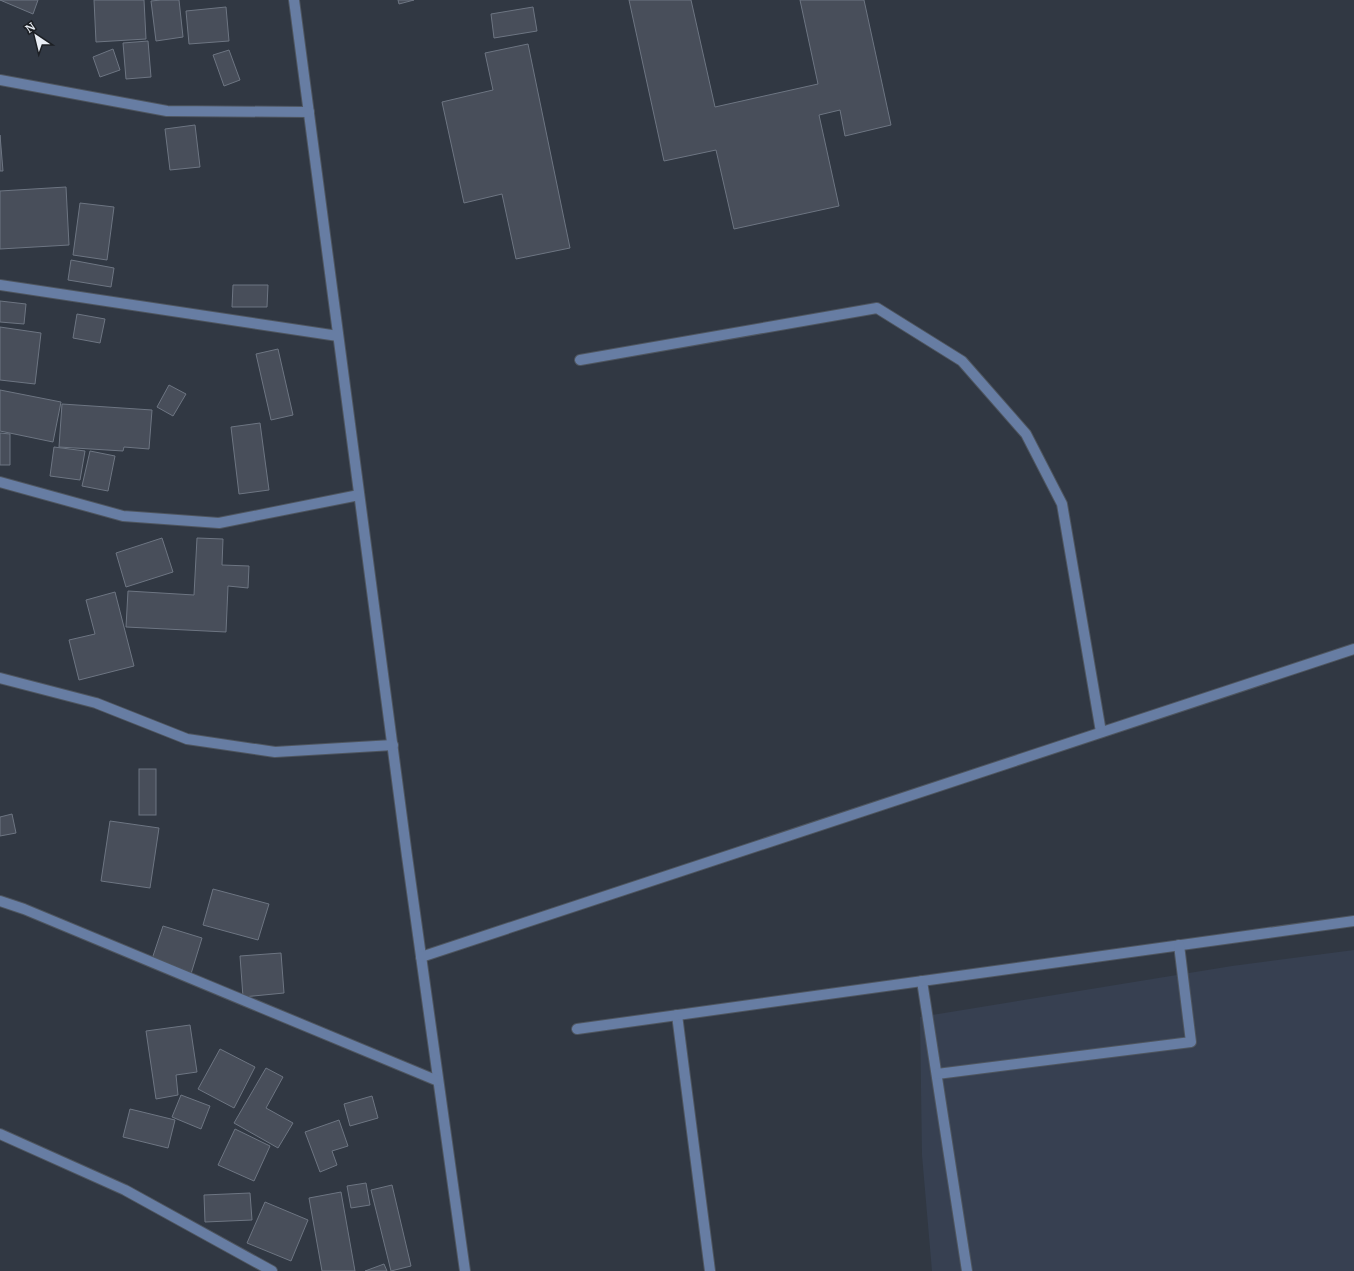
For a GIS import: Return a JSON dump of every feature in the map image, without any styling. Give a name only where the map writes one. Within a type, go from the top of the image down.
[{"type":"street","points":[[294,0],[421,957],[465,1271]]},
{"type":"street","points":[[0,80],[167,111],[309,112]]},
{"type":"street","points":[[0,284],[338,336]]},
{"type":"street","points":[[580,360],[877,308],[962,360],[1026,434],[1062,504],[1101,732]]},
{"type":"street","points":[[0,482],[123,516],[219,523],[359,495]]},
{"type":"street","points":[[421,957],[1354,649]]},
{"type":"street","points":[[0,678],[96,703],[187,739],[275,752],[393,745]]},
{"type":"street","points":[[0,901],[24,909],[438,1081]]},
{"type":"street","points":[[577,1029],[1354,921]]},
{"type":"street","points":[[937,1074],[1191,1042],[1179,945]]},
{"type":"street","points":[[922,981],[967,1271]]},
{"type":"street","points":[[677,1015],[710,1271]]},
{"type":"street","points":[[0,1134],[125,1190],[272,1271]]},
{"type":"shaded area","points":[[1354,950],[1354,1271],[932,1271],[922,1155],[920,1017],[1232,966]]},
{"type":"building","points":[[0,0],[38,0],[33,14]]},
{"type":"building","points":[[94,0],[144,0],[146,39],[96,42]]},
{"type":"building","points":[[179,0],[183,37],[156,41],[151,1]]},
{"type":"building","points":[[398,0],[414,0],[399,4]]},
{"type":"building","points":[[629,0],[691,0],[715,107],[818,84],[800,0],[864,0],[891,125],[845,136],[840,110],[819,115],[839,206],[734,229],[716,150],[664,161]]},
{"type":"building","points":[[226,7],[229,41],[189,44],[186,11]]},
{"type":"building","points":[[533,7],[537,31],[494,38],[491,14]]},
{"type":"building","points":[[148,41],[151,77],[126,79],[123,43]]},
{"type":"building","points":[[528,44],[570,248],[516,259],[502,194],[464,203],[442,102],[493,90],[485,53]]},
{"type":"building","points":[[113,49],[120,70],[100,77],[93,57]]},
{"type":"building","points":[[229,50],[240,80],[224,86],[213,55]]},
{"type":"building","points":[[195,125],[200,167],[170,170],[165,129]]},
{"type":"building","points":[[0,135],[3,171],[0,171]]},
{"type":"building","points":[[66,187],[69,245],[0,249],[0,191]]},
{"type":"building","points":[[80,203],[114,207],[107,260],[73,255]]},
{"type":"building","points":[[71,260],[114,268],[111,287],[68,280]]},
{"type":"building","points":[[233,285],[268,285],[267,307],[232,307]]},
{"type":"building","points":[[0,301],[26,304],[24,324],[0,322]]},
{"type":"building","points":[[77,314],[105,319],[100,343],[73,338]]},
{"type":"building","points":[[0,327],[41,333],[35,384],[0,380]]},
{"type":"building","points":[[278,349],[293,415],[271,420],[256,354]]},
{"type":"building","points":[[169,385],[186,394],[173,416],[157,407]]},
{"type":"building","points":[[0,390],[61,402],[53,442],[0,431]]},
{"type":"building","points":[[62,404],[152,410],[149,449],[124,447],[123,451],[59,447]]},
{"type":"building","points":[[260,423],[269,490],[239,494],[231,427]]},
{"type":"building","points":[[0,433],[10,434],[10,465],[0,465]]},
{"type":"building","points":[[54,447],[85,451],[80,480],[50,476]]},
{"type":"building","points":[[90,451],[115,456],[108,491],[82,486]]},
{"type":"building","points":[[162,538],[173,572],[126,587],[116,553]]},
{"type":"building","points":[[197,538],[223,539],[222,565],[249,566],[248,588],[228,586],[226,632],[126,627],[128,591],[194,595]]},
{"type":"building","points":[[115,592],[134,666],[79,680],[69,640],[95,634],[86,600]]},
{"type":"building","points":[[139,769],[156,769],[156,815],[139,815]]},
{"type":"building","points":[[12,814],[16,833],[0,836],[0,817]]},
{"type":"building","points":[[110,821],[159,828],[150,888],[101,881]]},
{"type":"building","points":[[213,889],[269,904],[258,940],[203,925]]},
{"type":"building","points":[[163,926],[202,938],[190,977],[150,965]]},
{"type":"building","points":[[281,953],[284,993],[243,997],[240,956]]},
{"type":"building","points":[[190,1025],[197,1072],[176,1075],[178,1095],[156,1099],[146,1031]]},
{"type":"building","points":[[220,1049],[255,1067],[234,1108],[198,1089]]},
{"type":"building","points":[[266,1068],[283,1077],[266,1108],[293,1123],[278,1148],[234,1123]]},
{"type":"building","points":[[181,1095],[210,1106],[201,1129],[172,1117]]},
{"type":"building","points":[[372,1096],[378,1118],[350,1126],[344,1104]]},
{"type":"building","points":[[130,1109],[175,1120],[168,1148],[123,1137]]},
{"type":"building","points":[[339,1120],[348,1146],[332,1151],[337,1165],[320,1172],[305,1132]]},
{"type":"building","points":[[235,1129],[270,1146],[254,1181],[218,1165]]},
{"type":"building","points":[[366,1183],[370,1205],[351,1208],[347,1186]]},
{"type":"building","points":[[392,1185],[411,1266],[391,1271],[371,1190]]},
{"type":"building","points":[[341,1192],[355,1271],[322,1271],[309,1198]]},
{"type":"building","points":[[250,1193],[252,1220],[205,1222],[204,1195]]},
{"type":"building","points":[[265,1202],[308,1220],[291,1261],[247,1243]]},
{"type":"building","points":[[384,1264],[387,1271],[365,1271]]}]
